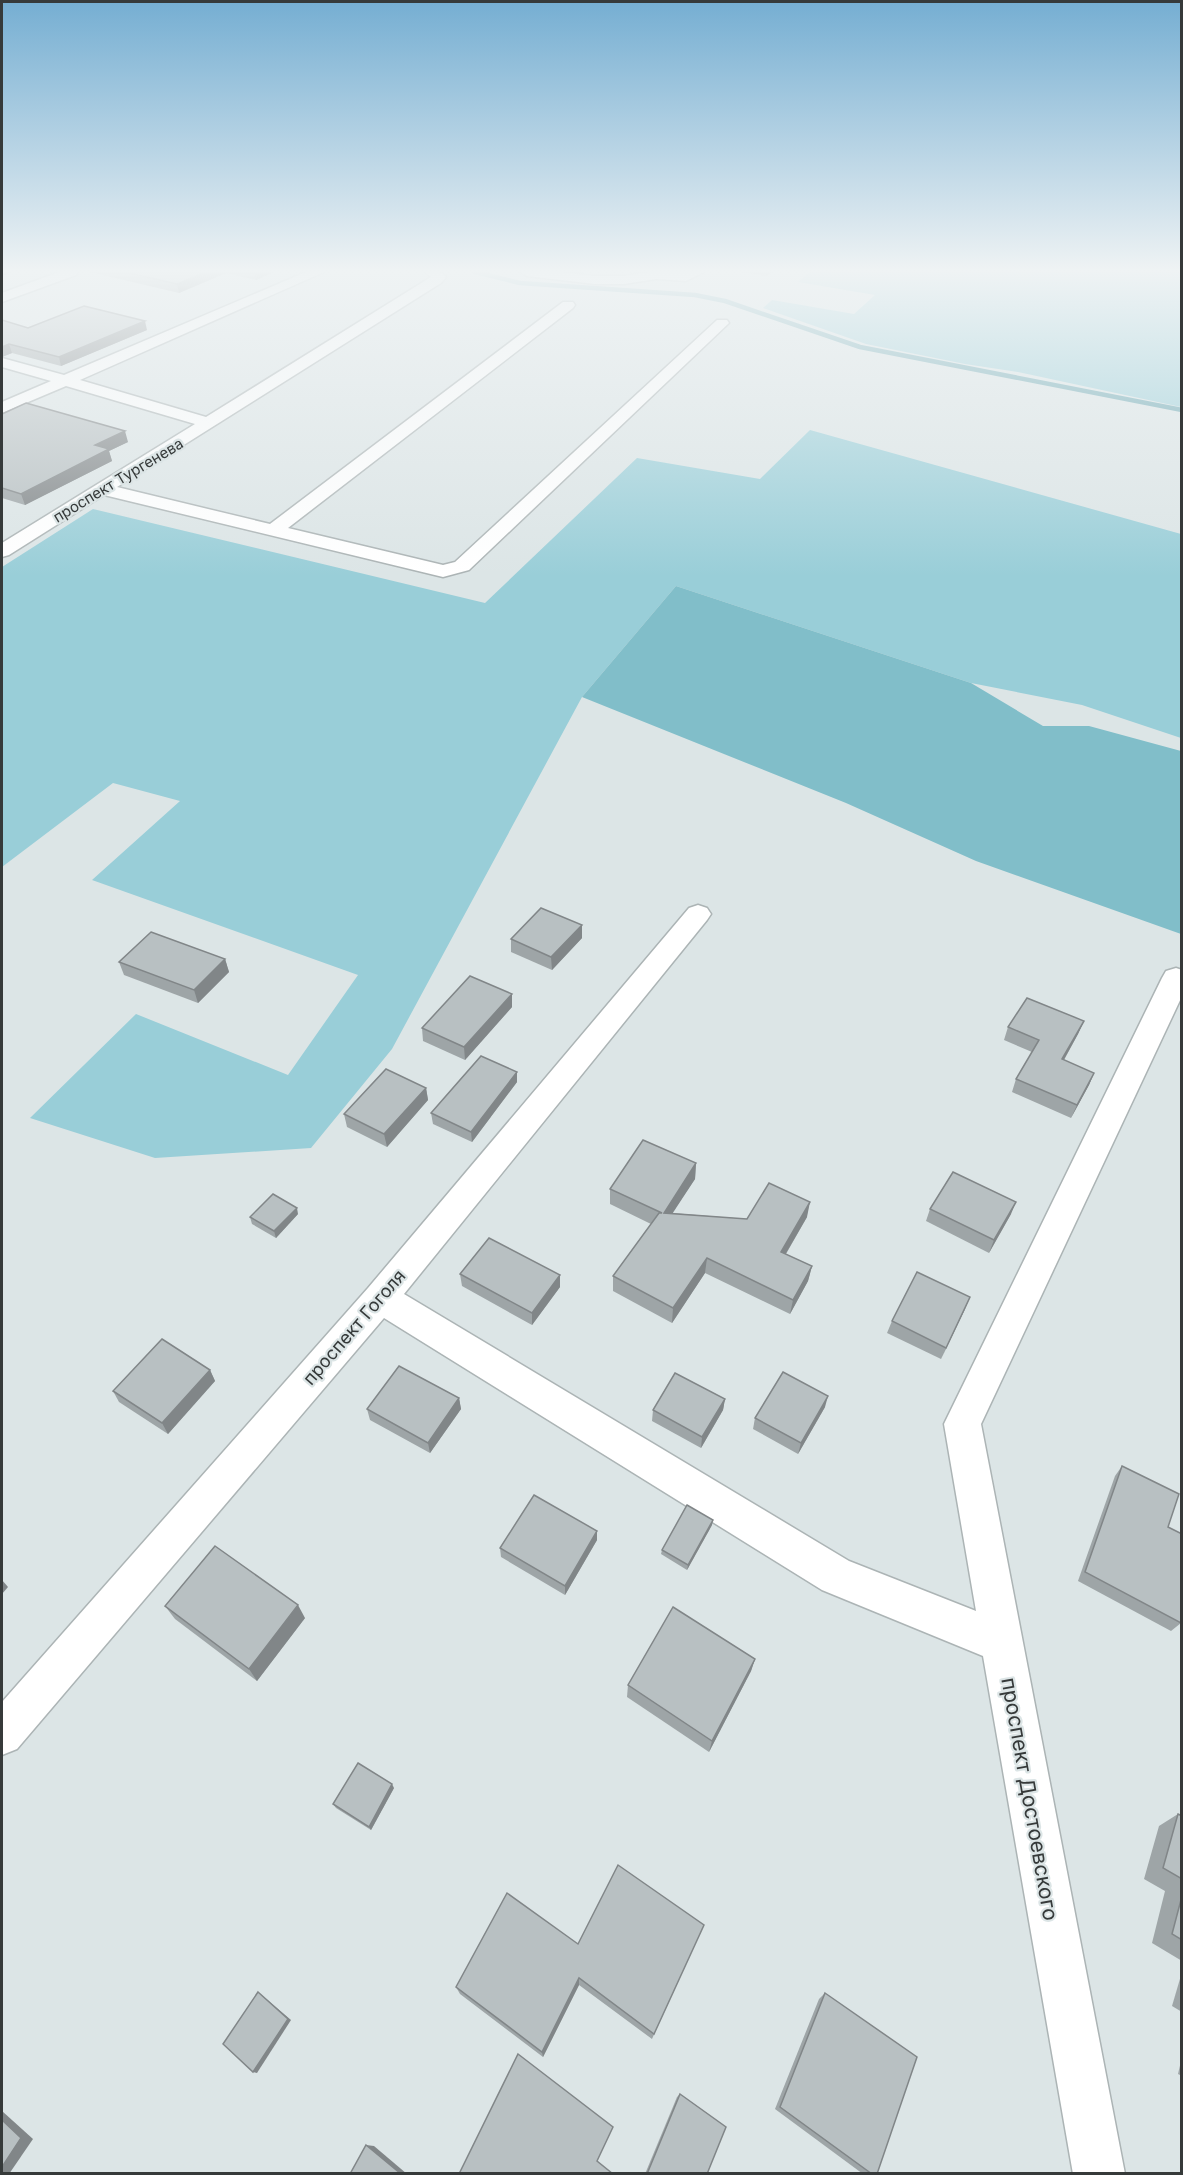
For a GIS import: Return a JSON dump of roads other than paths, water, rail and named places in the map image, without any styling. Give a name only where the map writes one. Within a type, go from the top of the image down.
[{"type":"street","points":[[40,374],[210,423]]},
{"type":"street","points":[[2,408],[81,374]]},
{"type":"street","name":"проспект Тургенева","points":[[2,551],[288,374]]},
{"type":"street","points":[[274,530],[478,374]]},
{"type":"street","points":[[103,489],[443,571],[462,566],[668,374]]},
{"type":"street","name":"проспект Гоголя","points":[[2,1734],[380,1298],[698,914]]},
{"type":"street","name":"проспект Достоевского","points":[[1099,2174],[962,1424],[1176,978]]},
{"type":"street","points":[[380,1298],[836,1576],[1001,1642]]},
{"type":"waterway","points":[[995,374],[1182,410]]}]
